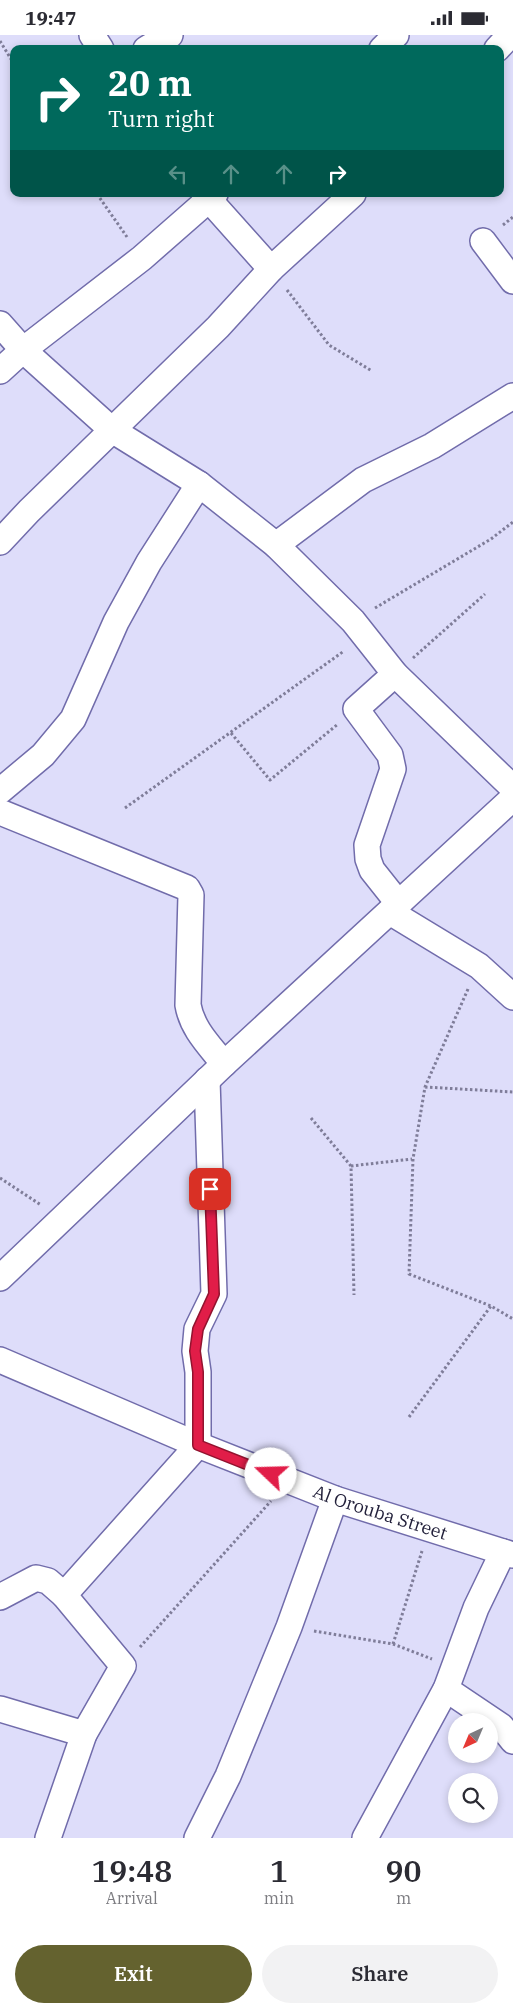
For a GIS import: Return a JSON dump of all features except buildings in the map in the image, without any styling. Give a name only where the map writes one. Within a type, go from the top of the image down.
[{"type":"street","points":[[153,45],[170,35]]},
{"type":"street","points":[[386,45],[396,35]]},
{"type":"street","points":[[501,45],[510,35]]},
{"type":"street","points":[[0,371],[23,350],[142,258],[208,197]]},
{"type":"street","points":[[210,197],[271,269]]},
{"type":"street","points":[[0,542],[29,511],[218,327],[271,269],[350,197]]},
{"type":"street","points":[[483,241],[513,281]]},
{"type":"street","points":[[0,324],[23,350],[112,430],[199,484],[276,545],[359,629],[395,674],[513,788]]},
{"type":"street","points":[[276,545],[363,480],[432,446],[513,396]]},
{"type":"street","points":[[3,783],[43,755],[73,719],[116,622],[149,562],[199,484]]},
{"type":"street","points":[[395,674],[356,709],[390,755],[393,769],[367,845],[368,859],[372,870],[395,908],[478,965],[513,997]]},
{"type":"street","points":[[0,1278],[215,1072],[513,799]]},
{"type":"street","points":[[0,812],[187,888],[191,895],[188,1005],[194,1026],[215,1072],[214,1294],[198,1329],[195,1351],[198,1372],[198,1445],[64,1595]]},
{"type":"street","name":"Al Orouba Street","points":[[0,1360],[198,1445],[335,1499],[508,1553]]},
{"type":"street","points":[[197,1838],[228,1776],[289,1627],[335,1499]]},
{"type":"street","points":[[365,1838],[450,1679],[476,1608],[508,1553]]},
{"type":"street","points":[[0,1597],[36,1578],[48,1581],[64,1595],[123,1666],[84,1734],[48,1838]]},
{"type":"street","points":[[450,1679],[509,1727]]},
{"type":"street","points":[[0,1709],[84,1734]]},
{"type":"path","points":[[0,41],[10,57]]},
{"type":"path","points":[[99,197],[142,258]]},
{"type":"path","points":[[271,269],[329,345],[372,371]]},
{"type":"path","points":[[125,808],[232,733],[359,629],[513,522]]},
{"type":"path","points":[[395,674],[485,594]]},
{"type":"path","points":[[232,733],[270,780],[356,709]]},
{"type":"path","points":[[478,965],[425,1087],[413,1159],[409,1274],[491,1306],[513,1319]]},
{"type":"path","points":[[425,1087],[513,1092]]},
{"type":"path","points":[[310,1119],[351,1166],[354,1295]]},
{"type":"path","points":[[351,1166],[413,1159]]},
{"type":"path","points":[[0,1178],[63,1219]]},
{"type":"path","points":[[408,1417],[491,1306]]},
{"type":"path","points":[[123,1666],[289,1481]]},
{"type":"path","points":[[393,1643],[430,1529]]},
{"type":"path","points":[[289,1627],[393,1643],[450,1679]]},
{"type":"route","points":[[210,1189],[214,1294],[198,1329],[195,1351],[198,1372],[198,1445],[271,1474]]}]
